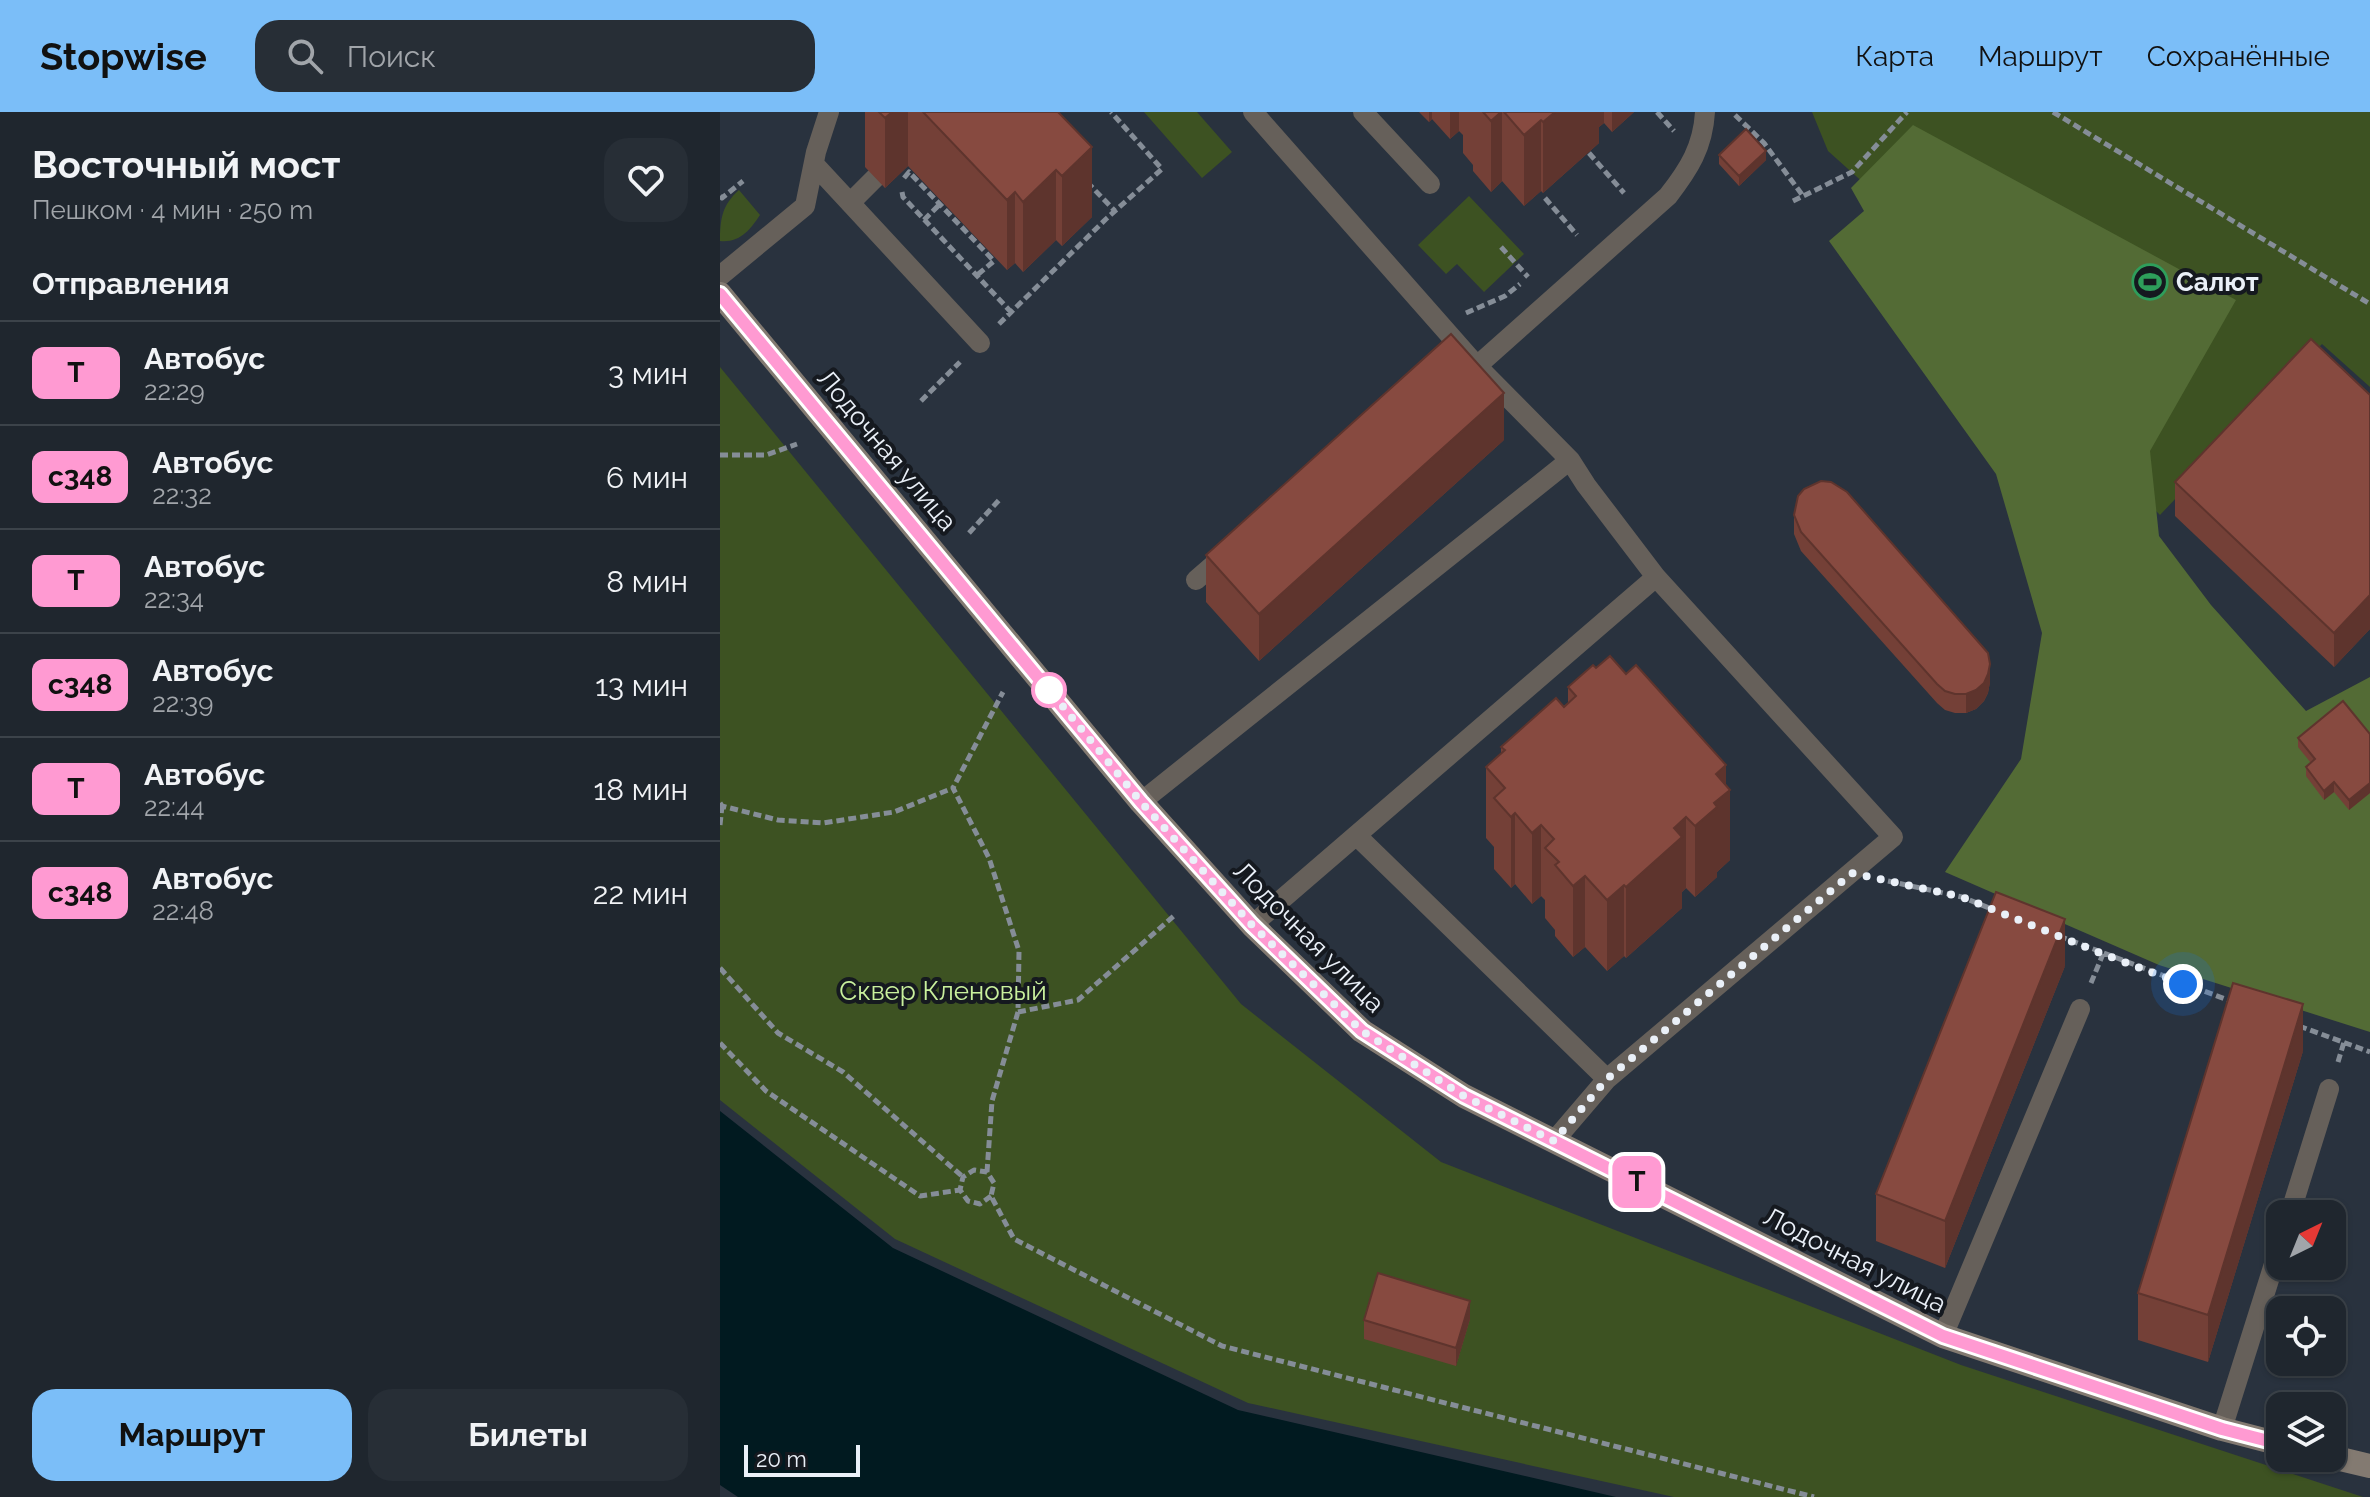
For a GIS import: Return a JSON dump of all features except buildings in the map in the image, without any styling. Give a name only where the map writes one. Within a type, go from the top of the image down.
[{"type":"street","name":"Лодочная улица","points":[[720,294],[1141,802],[1252,925],[1362,1031],[1464,1096],[1943,1336],[2222,1429],[2266,1440]]},
{"type":"street","points":[[2346,1460],[2370,1466]]},
{"type":"lane","points":[[720,276],[805,206],[829,112]]},
{"type":"lane","points":[[1254,112],[1455,352],[1477,366],[1570,460],[1656,577],[1893,837],[1607,1079],[1554,1141]]},
{"type":"lane","points":[[1363,112],[1430,184]]},
{"type":"lane","points":[[1477,366],[1668,196],[1690,167],[1704,130],[1705,112]]},
{"type":"lane","points":[[814,164],[980,343]]},
{"type":"lane","points":[[850,203],[875,178]]},
{"type":"lane","points":[[1141,802],[1570,460]]},
{"type":"lane","points":[[1196,580],[1242,540]]},
{"type":"lane","points":[[1252,925],[1656,577]]},
{"type":"lane","points":[[1357,836],[1607,1079]]},
{"type":"lane","points":[[1943,1336],[2080,1009]]},
{"type":"lane","points":[[2294,1200],[2329,1089]]},
{"type":"lane","points":[[2222,1429],[2269,1280]]},
{"type":"path","points":[[921,401],[1162,169],[1111,112]]},
{"type":"path","points":[[1657,112],[1680,138]]},
{"type":"path","points":[[1731,112],[1764,143],[1803,196]]},
{"type":"path","points":[[1793,201],[1852,172],[1907,112]]},
{"type":"path","points":[[2053,112],[2370,304]]},
{"type":"path","points":[[1589,153],[1624,193]]},
{"type":"path","points":[[976,276],[994,261],[909,172],[901,189],[903,197],[976,276],[1011,312]]},
{"type":"path","points":[[1085,180],[1115,211]]},
{"type":"path","points":[[721,199],[743,181]]},
{"type":"path","points":[[1545,198],[1577,235],[1571,240]]},
{"type":"path","points":[[924,220],[940,204]]},
{"type":"path","points":[[1501,247],[1528,277]]},
{"type":"path","points":[[1455,317],[1505,296],[1539,267]]},
{"type":"path","points":[[720,455],[766,455],[797,444]]},
{"type":"path","points":[[969,533],[1000,499]]},
{"type":"path","points":[[720,825],[721,804],[778,820],[823,823],[894,812],[953,788],[1003,692]]},
{"type":"path","points":[[953,788],[989,858],[1019,951],[1018,1012],[992,1101],[987,1172],[994,1183],[991,1196],[980,1204],[968,1201],[960,1190],[963,1177],[974,1170],[987,1172]]},
{"type":"path","points":[[1852,873],[1962,897],[2004,914]]},
{"type":"path","points":[[1018,1012],[1078,1000],[1176,914]]},
{"type":"path","points":[[2046,931],[2245,1006]]},
{"type":"path","points":[[720,968],[778,1033],[843,1072],[963,1177]]},
{"type":"path","points":[[2287,1022],[2370,1052]]},
{"type":"path","points":[[720,1043],[766,1091],[920,1196],[960,1190]]},
{"type":"path","points":[[991,1196],[1014,1239],[1222,1346],[1814,1497]]},
{"type":"green space","points":[[1144,112],[1197,112],[1232,152],[1202,178]]},
{"type":"green space","name":"Салют","points":[[1812,112],[2370,112],[2370,387],[2322,344],[2160,515],[1869,220],[1886,203],[1828,151]]},
{"type":"green space","points":[[1913,125],[2236,300],[2150,451],[2159,536],[2211,605],[2306,711],[2370,677],[2370,1032],[2159,965],[1945,872],[2021,759],[2042,633],[1996,474],[1829,241],[1864,211],[1851,188]]},
{"type":"green space","points":[[739,190],[760,215],[739,238],[720,241],[723,213]]},
{"type":"green space","points":[[1469,196],[1524,254],[1484,292],[1457,264],[1446,274],[1418,245]]},
{"type":"green space","name":"Сквер Кленовый","points":[[720,367],[1241,1004],[1441,1162],[1961,1365],[2266,1465],[2266,1472],[2287,1472],[2363,1497],[1674,1497],[1248,1403],[895,1239],[720,1100]]},
{"type":"water","points":[[720,1111],[893,1248],[1238,1410],[1616,1497],[738,1497],[720,1485]]},
{"type":"bus line","name":"Т","points":[[720,294],[1141,802],[1252,925],[1362,1031],[1464,1096],[1943,1336],[2222,1429],[2266,1440]]},
{"type":"place","name":"Салют","points":[[2150,282]]},
{"type":"route","points":[[1049,690],[1047,687],[1141,802],[1252,925],[1362,1031],[1464,1096],[1554,1141],[1607,1079],[1852,873],[1962,897],[2183,984]]}]
